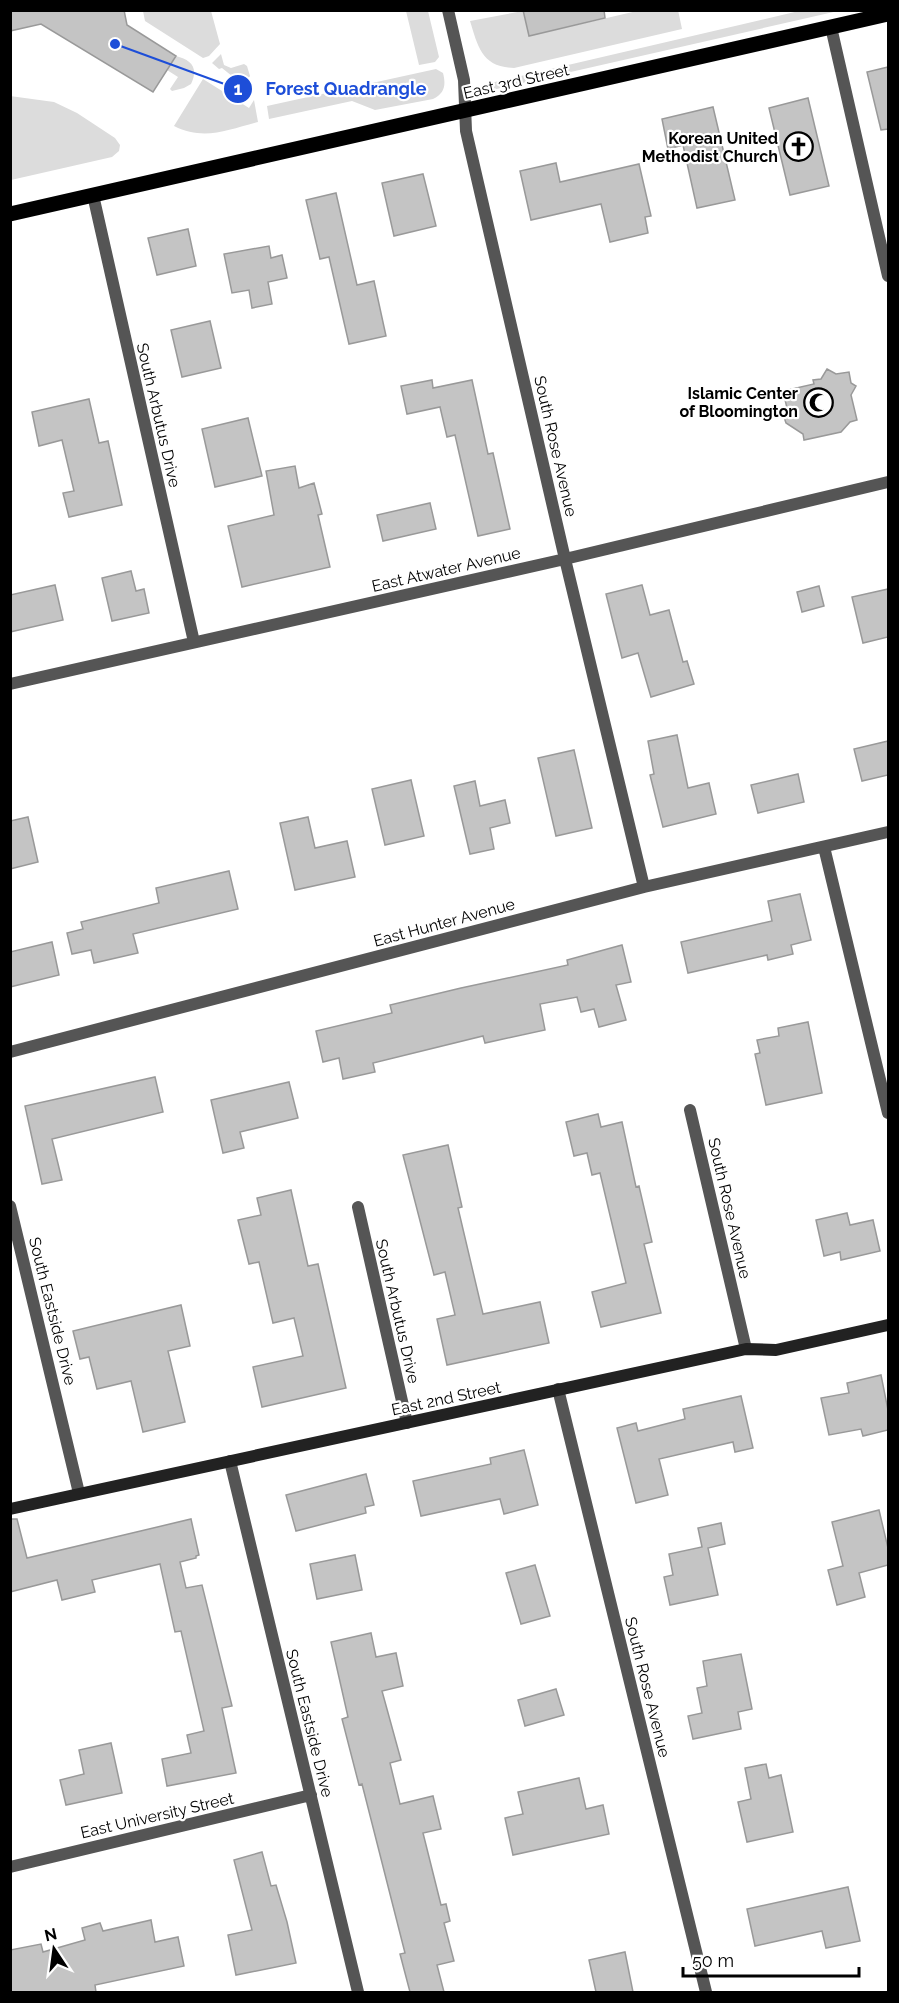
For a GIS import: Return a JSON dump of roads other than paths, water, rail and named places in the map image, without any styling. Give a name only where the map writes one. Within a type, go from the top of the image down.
[{"type":"main road","name":"East 3rd Street","points":[[10,214],[888,14]]},
{"type":"street","name":"South Rose Avenue","points":[[448,10],[464,80],[466,131],[644,887]]},
{"type":"street","points":[[831,27],[888,276]]},
{"type":"street","name":"South Arbutus Drive","points":[[93,195],[194,642]]},
{"type":"street","name":"East Atwater Avenue","points":[[10,684],[565,559],[888,482]]},
{"type":"street","name":"East Hunter Avenue","points":[[10,1052],[644,887],[888,832]]},
{"type":"street","points":[[824,847],[888,1113]]},
{"type":"street","name":"South Rose Avenue","points":[[690,1110],[747,1349]]},
{"type":"street","name":"South Eastside Drive","points":[[10,1206],[79,1493]]},
{"type":"street","name":"South Arbutus Drive","points":[[358,1207],[407,1423]]},
{"type":"street","name":"East 2nd Street","points":[[10,1509],[747,1349],[776,1350],[888,1325]]},
{"type":"street","name":"South Rose Avenue","points":[[558,1389],[706,1992]]},
{"type":"street","name":"South Eastside Drive","points":[[230,1461],[358,1992]]},
{"type":"street","name":"East University Street","points":[[10,1867],[311,1795]]},
{"type":"place","name":"Forest Quadrangle","points":[[115,44]]},
{"type":"place","name":"Korean United Methodist Church","points":[[799,147]]},
{"type":"place","name":"Islamic Center of Bloomington","points":[[819,402]]}]
